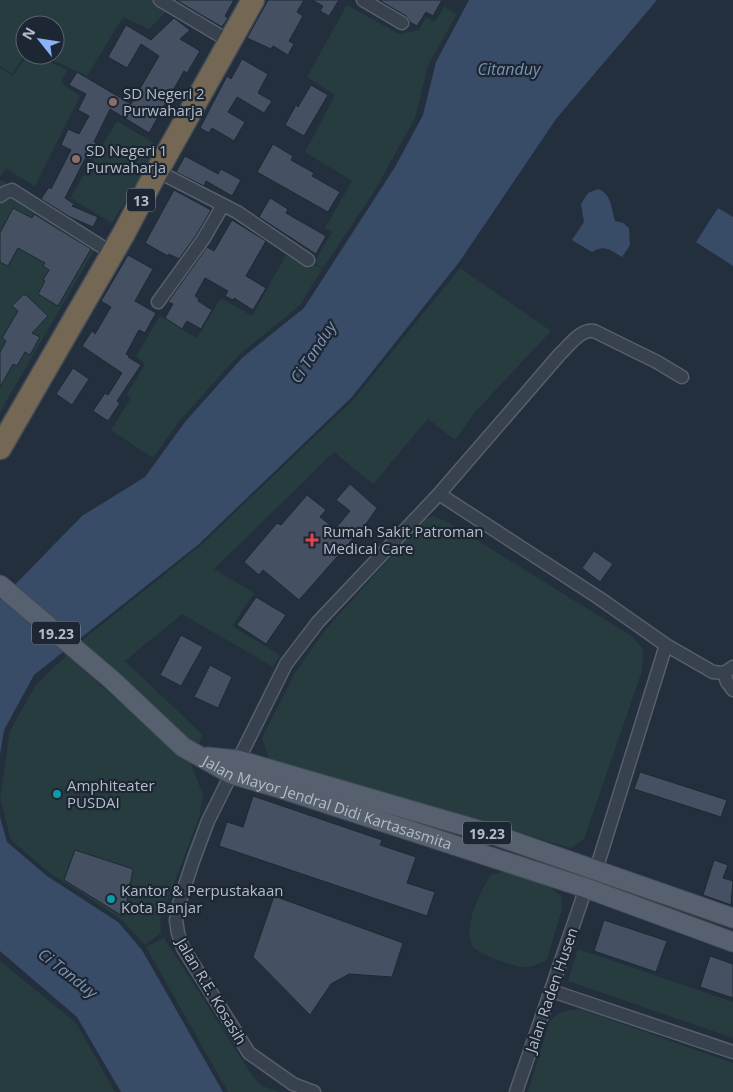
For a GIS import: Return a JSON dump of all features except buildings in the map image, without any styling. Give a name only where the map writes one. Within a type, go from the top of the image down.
[{"type":"highway","name":"13","points":[[0,448],[112,253],[253,0]]},
{"type":"main road","name":"Jalan Mayor Jendral Didi Kartasasmita","points":[[0,585],[112,680],[170,735],[183,746],[200,756],[234,767],[279,788],[586,888],[733,942]]},
{"type":"main road","name":"19.23","points":[[234,767],[489,833],[733,918]]},
{"type":"street","points":[[160,0],[229,41]]},
{"type":"street","points":[[363,0],[402,23]]},
{"type":"street","points":[[157,171],[223,205],[269,232],[308,260]]},
{"type":"street","points":[[0,196],[12,190],[112,253]]},
{"type":"street","points":[[158,302],[204,238],[223,205]]},
{"type":"street","name":"Jalan R.E. Kosasih","points":[[314,1092],[293,1084],[249,1053],[183,948],[176,920],[182,892],[208,822],[286,664],[316,624],[439,494],[560,354],[582,333],[588,330],[594,331],[657,362],[682,377]]},
{"type":"street","points":[[439,494],[666,645],[713,672],[728,670],[727,682],[733,690]]},
{"type":"street","points":[[596,870],[666,645]]},
{"type":"street","name":"Jalan Raden Husen","points":[[516,1092],[586,888]]},
{"type":"street","points":[[552,991],[733,1052]]},
{"type":"green space","points":[[0,0],[150,0],[167,11],[149,29],[123,17],[87,76],[63,65],[65,65],[65,15],[15,15],[15,65],[18,65],[12,74],[0,66]]},
{"type":"green space","points":[[347,5],[399,34],[419,30],[426,17],[435,22],[444,7],[457,14],[428,65],[415,118],[375,190],[323,268],[314,263],[332,232],[325,228],[352,181],[305,152],[335,95],[307,77]]},
{"type":"green space","points":[[20,65],[56,65],[67,70],[61,83],[80,96],[35,186],[6,169],[0,177],[0,68],[13,76]]},
{"type":"green space","points":[[117,121],[159,146],[112,223],[70,198]]},
{"type":"green space","points":[[1,180],[99,242],[0,412],[0,182]]},
{"type":"green space","points":[[286,255],[310,269],[313,264],[322,269],[300,305],[239,355],[181,419],[153,458],[111,430],[131,398],[127,394],[145,364],[136,356],[160,316],[197,338],[221,298],[252,316]]},
{"type":"green space","points":[[460,268],[551,331],[476,411],[455,440],[428,419],[373,484],[334,452],[214,569],[254,593],[232,626],[280,655],[273,667],[182,614],[125,661],[203,735],[198,745],[187,740],[80,642],[200,546],[354,399]]},
{"type":"green space","points":[[433,516],[446,521],[633,637],[643,649],[642,671],[584,839],[571,848],[269,759],[262,738],[295,673],[326,629],[424,520]]},
{"type":"green space","points":[[67,655],[170,748],[189,759],[203,795],[199,818],[160,919],[161,933],[145,945],[121,919],[50,873],[11,840],[0,798],[10,731],[35,686]]},
{"type":"green space","points":[[506,871],[542,884],[561,896],[562,909],[547,959],[529,967],[511,964],[482,953],[473,947],[470,939],[471,920],[482,890],[491,875]]},
{"type":"green space","points":[[164,938],[253,1077],[262,1086],[280,1092],[228,1092],[146,947]]},
{"type":"green space","points":[[578,949],[733,1002],[733,1038],[568,981]]},
{"type":"green space","points":[[0,961],[76,1023],[115,1092],[0,1092]]},
{"type":"green space","points":[[580,1009],[733,1063],[733,1092],[528,1092],[549,1023],[563,1012]]},
{"type":"water","name":"Citanduy","points":[[469,0],[657,0],[556,119],[460,261],[352,397],[199,544],[34,675],[4,730],[0,755],[0,600],[82,516],[145,477],[185,422],[242,358],[304,308],[395,167],[423,115],[436,62]]},
{"type":"water","points":[[598,189],[606,194],[612,206],[615,221],[623,223],[629,228],[630,245],[622,257],[604,248],[592,252],[572,240],[584,222],[581,204],[588,193]]},
{"type":"water","points":[[718,208],[733,217],[733,266],[696,242]]},
{"type":"water","name":"Ci Tanduy","points":[[0,817],[7,842],[47,876],[118,922],[142,950],[223,1092],[121,1092],[77,1017],[0,951]]},
{"type":"place","name":"SD Negeri 2 Purwaharja","points":[[113,102]]},
{"type":"place","name":"SD Negeri 1 Purwaharja","points":[[76,159]]},
{"type":"place","name":"Rumah Sakit Patroman Medical Care","points":[[312,540]]},
{"type":"place","name":"Amphiteater PUSDAI","points":[[57,794]]},
{"type":"place","name":"Kantor & Perpustakaan Kota Banjar","points":[[111,899]]}]
